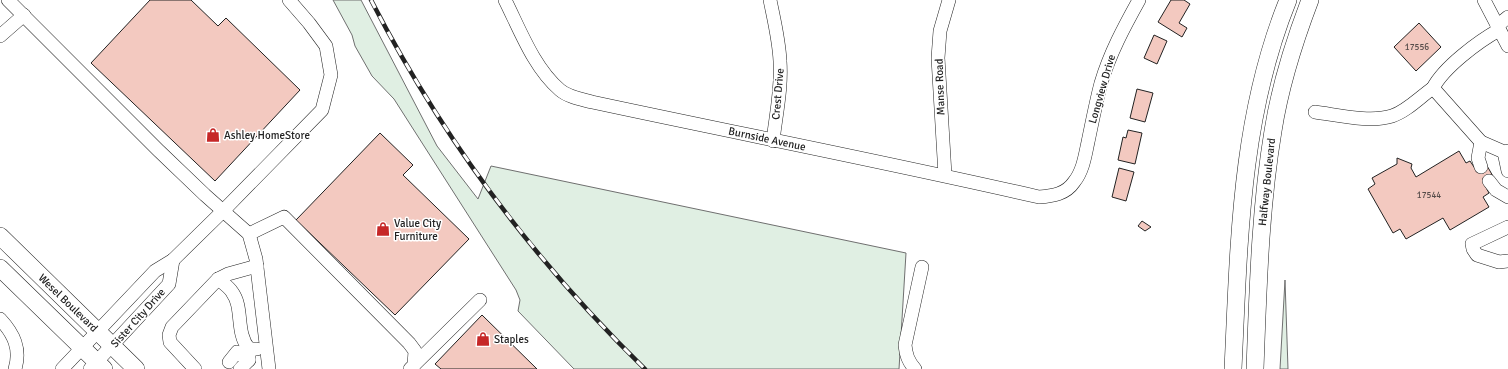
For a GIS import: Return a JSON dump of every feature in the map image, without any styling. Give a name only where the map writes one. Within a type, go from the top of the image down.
[{"type":"main road","name":"Halfway Boulevard","points":[[1233,369],[1242,197],[1252,127],[1263,76],[1288,0]]},
{"type":"main road","name":"Halfway Boulevard","points":[[1255,369],[1261,242],[1265,189],[1273,130],[1284,77],[1310,0]]},
{"type":"main road","name":"Wesel Boulevard","points":[[0,236],[136,369]]},
{"type":"main road","name":"Wesel Boulevard","points":[[0,268],[83,348],[97,367]]},
{"type":"street","points":[[8,0],[158,150],[249,234],[257,266],[269,369]]},
{"type":"street","name":"Sister City Drive","points":[[62,369],[155,271],[173,260],[224,211],[322,110],[331,76],[326,46],[289,0]]},
{"type":"street","name":"Burnside Avenue","points":[[505,0],[533,57],[561,91],[573,97],[773,141],[945,175],[1039,197],[1053,196],[1066,191],[1075,182]]},
{"type":"street","name":"Crest Drive","points":[[770,0],[778,38],[780,60],[780,84],[773,141]]},
{"type":"street","name":"Manse Road","points":[[945,175],[938,58],[940,31],[949,0]]},
{"type":"street","name":"Longview Drive","points":[[1075,182],[1083,164],[1101,83],[1109,59],[1139,0]]},
{"type":"street","points":[[1484,0],[1508,46]]},
{"type":"street","points":[[0,36],[24,15]]},
{"type":"street","points":[[1315,112],[1361,118],[1381,118],[1392,116],[1404,110],[1433,88],[1437,79],[1477,43],[1498,28],[1508,17]]},
{"type":"street","points":[[1433,88],[1481,142],[1506,151],[1508,171]]},
{"type":"street","points":[[1481,142],[1478,158],[1481,167]]},
{"type":"street","points":[[1488,181],[1496,190],[1508,197]]},
{"type":"street","points":[[249,234],[284,217],[409,343],[415,351],[417,366]]},
{"type":"street","points":[[1508,227],[1472,244],[1476,256],[1499,262],[1508,261]]},
{"type":"street","name":"Sister City Drive","points":[[97,367],[113,346],[169,284],[173,260]]},
{"type":"street","points":[[195,369],[170,342],[169,335],[172,327],[218,279],[228,274],[257,266]]},
{"type":"street","points":[[915,369],[908,362],[905,345],[922,267]]},
{"type":"street","points":[[218,279],[232,291],[236,299],[245,344],[246,359]]},
{"type":"street","points":[[417,366],[480,300]]},
{"type":"street","points":[[0,319],[9,328],[17,348],[18,360],[15,369]]},
{"type":"street","points":[[246,359],[266,349]]},
{"type":"street","points":[[229,362],[237,352],[246,359]]},
{"type":"green space","points":[[333,0],[361,0],[437,146],[478,199],[491,166],[906,253],[899,369],[574,369],[518,311],[520,300],[516,290],[394,99],[372,76],[355,46],[352,35]]},
{"type":"green space","points":[[1285,280],[1288,369],[1280,369]]},
{"type":"building","name":"Ashley HomeStore","points":[[150,0],[191,0],[218,26],[226,18],[300,90],[215,181],[91,63]]},
{"type":"building","points":[[1171,0],[1184,0],[1190,4],[1179,23],[1187,28],[1182,37],[1158,22]]},
{"type":"building","points":[[1419,23],[1441,47],[1416,71],[1394,47]]},
{"type":"building","points":[[1154,35],[1167,41],[1157,64],[1144,58]]},
{"type":"building","points":[[1137,89],[1153,93],[1145,122],[1130,118]]},
{"type":"building","points":[[1128,130],[1142,133],[1135,164],[1118,160],[1123,137],[1126,138]]},
{"type":"building","name":"Value City Furniture","points":[[380,133],[413,165],[403,175],[469,239],[395,315],[296,220]]},
{"type":"building","points":[[1459,151],[1466,163],[1470,161],[1476,170],[1486,164],[1494,178],[1484,184],[1489,193],[1483,197],[1489,207],[1450,230],[1443,218],[1406,239],[1400,229],[1393,233],[1368,189],[1375,184],[1372,178],[1397,164],[1397,158],[1412,164],[1411,168],[1416,177]]},
{"type":"building","points":[[1119,168],[1134,172],[1126,201],[1112,197]]},
{"type":"building","points":[[1142,221],[1151,227],[1145,231],[1138,226]]},
{"type":"building","name":"Staples","points":[[482,315],[537,369],[441,369],[435,364]]},
{"type":"railway","points":[[371,0],[398,51],[428,100],[459,148],[493,195],[528,241],[566,285],[645,369]]},
{"type":"place","name":"Ashley HomeStore","points":[[213,135]]},
{"type":"place","name":"Value City Furniture","points":[[383,229]]},
{"type":"place","name":"Staples","points":[[483,339]]}]
